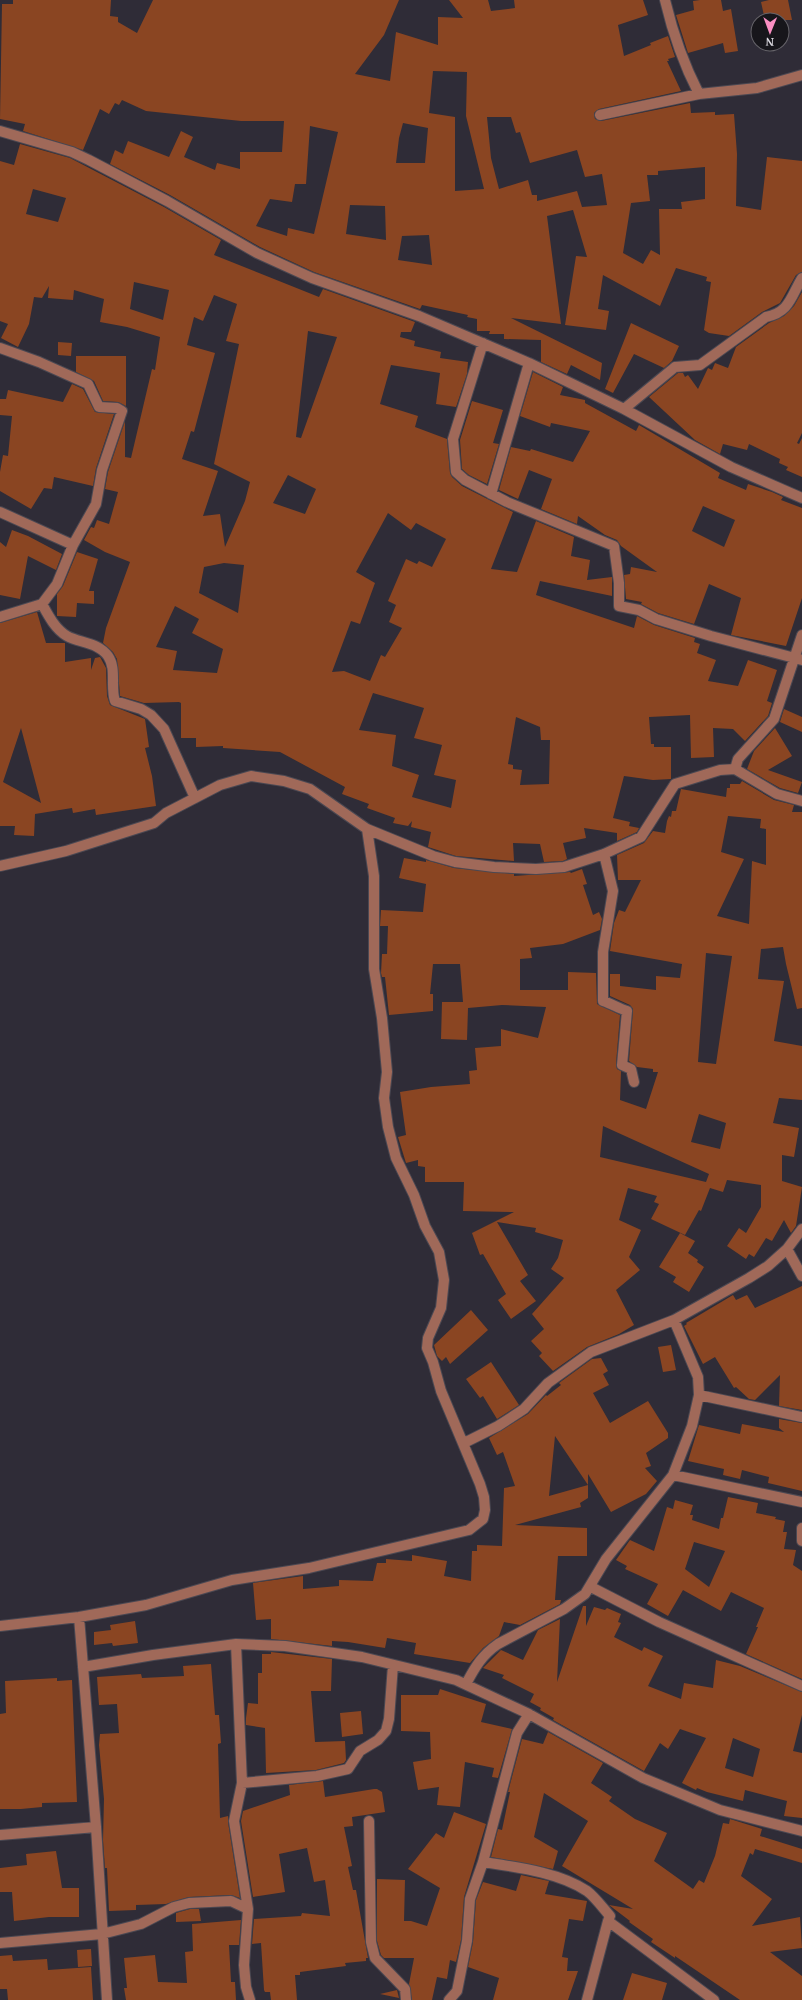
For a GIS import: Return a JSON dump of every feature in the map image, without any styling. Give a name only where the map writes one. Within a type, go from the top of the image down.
[{"type":"street","points":[[665,0],[678,49],[685,68],[699,94]]},
{"type":"street","points":[[600,115],[699,94],[757,88],[802,76]]},
{"type":"street","points":[[0,131],[72,152],[167,201],[257,253],[312,278],[419,316],[528,363],[624,409],[731,467],[802,498]]},
{"type":"street","points":[[624,409],[675,367],[700,365],[766,317],[775,315],[787,306],[802,278]]},
{"type":"street","points":[[483,343],[453,439],[456,472],[465,480],[491,494],[614,546],[619,583],[619,606],[639,610],[656,619],[711,636],[799,659]]},
{"type":"street","points":[[0,348],[39,362],[88,384],[99,407],[117,408],[122,411],[102,470],[96,504],[73,545],[57,584],[42,604],[0,616]]},
{"type":"street","points":[[491,494],[528,363]]},
{"type":"street","points":[[0,512],[73,545]]},
{"type":"street","points":[[42,604],[51,621],[66,636],[90,644],[104,652],[109,657],[112,665],[115,702],[141,709],[151,715],[164,729],[195,798]]},
{"type":"street","points":[[735,769],[738,759],[774,719],[799,659],[802,634]]},
{"type":"street","points":[[0,866],[66,851],[154,823],[166,813],[220,785],[251,776],[284,781],[310,789],[367,829],[433,856],[455,862],[494,867],[536,869],[564,867],[604,854],[641,837],[675,784],[720,770],[735,769],[778,794],[802,801]]},
{"type":"street","points":[[0,1626],[79,1617],[146,1605],[232,1580],[309,1568],[469,1530],[483,1519],[485,1510],[480,1484],[441,1391],[434,1362],[427,1348],[428,1338],[441,1308],[444,1280],[439,1252],[425,1226],[414,1195],[396,1158],[388,1127],[384,1098],[387,1072],[382,1018],[374,969],[374,876],[367,829]]},
{"type":"street","points":[[604,854],[613,891],[602,952],[603,1001],[611,1003],[614,1007],[627,1011],[622,1065],[631,1069],[634,1082]]},
{"type":"street","points":[[464,1444],[498,1426],[524,1409],[548,1383],[591,1352],[674,1320],[768,1266],[787,1249],[802,1229]]},
{"type":"street","points":[[787,1249],[802,1276]]},
{"type":"street","points":[[466,1684],[477,1663],[488,1651],[498,1644],[564,1609],[586,1594],[606,1559],[673,1475],[692,1426],[699,1395],[698,1377],[674,1320]]},
{"type":"street","points":[[699,1395],[802,1417]]},
{"type":"street","points":[[673,1475],[802,1502]]},
{"type":"street","points":[[802,1528],[802,1541]]},
{"type":"street","points":[[591,1587],[659,1622],[802,1686]]},
{"type":"street","points":[[79,1617],[96,1827],[107,2000]]},
{"type":"street","points":[[83,1667],[154,1654],[236,1644],[285,1646],[362,1657],[456,1680],[529,1714],[643,1778],[720,1810],[802,1831]]},
{"type":"street","points":[[236,1644],[242,1783],[234,1821],[248,1909],[244,1965],[246,1987],[250,2000]]},
{"type":"street","points":[[242,1783],[317,1776],[348,1769],[360,1751],[378,1740],[386,1731],[389,1719],[393,1665]]},
{"type":"street","points":[[443,2000],[449,2000],[457,1991],[468,1941],[470,1899],[483,1862],[517,1733],[529,1714]]},
{"type":"street","points":[[369,1821],[371,1942],[374,1958],[405,1988],[406,2000]]},
{"type":"street","points":[[0,1835],[96,1827]]},
{"type":"street","points":[[483,1862],[526,1869],[566,1881],[588,1891],[610,1916],[587,2000]]},
{"type":"street","points":[[0,1943],[102,1934],[141,1924],[174,1907],[189,1904],[231,1901],[248,1909]]},
{"type":"street","points":[[608,1920],[714,2000]]},
{"type":"building","points":[[13,0],[111,0],[110,16],[118,17],[118,22],[137,33],[153,0],[399,0],[384,35],[355,74],[390,81],[396,32],[438,45],[438,17],[463,18],[449,0],[488,0],[491,11],[515,8],[514,0],[643,0],[648,15],[618,25],[624,56],[668,36],[675,57],[668,59],[669,61],[667,61],[681,91],[599,109],[594,113],[595,119],[601,121],[690,103],[691,113],[715,112],[715,115],[734,114],[737,154],[736,206],[761,210],[767,157],[802,161],[802,272],[796,275],[780,303],[762,312],[729,336],[709,333],[704,330],[711,282],[706,281],[707,277],[676,268],[660,306],[603,275],[598,309],[609,311],[606,330],[565,325],[576,256],[587,257],[573,210],[547,216],[561,324],[511,318],[602,363],[600,380],[571,365],[567,374],[541,362],[541,340],[504,339],[504,334],[489,334],[490,331],[477,331],[477,319],[467,317],[468,315],[422,305],[420,309],[314,272],[260,247],[170,195],[110,164],[115,150],[123,154],[128,141],[169,157],[181,131],[193,137],[184,157],[215,170],[217,163],[240,169],[240,152],[282,152],[284,121],[241,121],[146,111],[122,100],[119,105],[115,103],[109,114],[100,109],[83,150],[23,131],[25,124],[0,119],[2,4],[13,4]],"holes":[[[433,71],[467,72],[466,116],[484,189],[455,191],[455,117],[429,113]],[[487,117],[511,117],[516,133],[520,132],[530,163],[577,150],[585,177],[602,174],[607,205],[582,207],[577,191],[537,201],[537,195],[532,195],[528,180],[499,189],[491,158]],[[403,123],[428,128],[425,163],[396,163],[399,138]],[[310,126],[338,132],[314,234],[288,228],[287,236],[256,226],[270,199],[292,202],[295,184],[306,184]],[[705,167],[705,199],[681,202],[682,209],[659,209],[660,255],[651,250],[643,264],[623,253],[631,203],[650,201],[647,175],[658,175],[658,171]],[[350,205],[385,206],[386,240],[346,234]],[[429,235],[432,265],[398,260],[402,236]]]},
{"type":"building","points":[[721,0],[723,11],[731,9],[738,51],[725,53],[723,43],[688,53],[676,15],[694,10],[693,1]]},
{"type":"building","points":[[769,0],[788,0],[792,20],[790,20],[790,12],[763,12],[761,2]]},
{"type":"building","points":[[20,144],[70,158],[164,207],[221,240],[214,255],[319,297],[323,289],[415,322],[411,332],[401,332],[400,337],[415,341],[414,346],[441,352],[440,358],[468,362],[467,374],[456,407],[436,404],[440,373],[391,365],[380,404],[418,416],[415,427],[447,439],[450,473],[452,477],[462,486],[513,512],[491,569],[517,572],[536,521],[574,537],[571,556],[590,560],[587,580],[612,577],[612,596],[540,581],[536,595],[634,628],[637,616],[654,625],[695,638],[694,642],[700,644],[697,653],[716,660],[708,681],[738,686],[748,660],[777,670],[767,701],[772,703],[768,716],[745,741],[733,729],[713,728],[714,757],[691,758],[690,715],[649,717],[651,744],[654,744],[654,747],[671,747],[671,779],[653,780],[624,776],[613,818],[630,822],[629,826],[639,828],[637,832],[617,841],[617,833],[584,828],[586,838],[563,843],[567,859],[563,861],[544,862],[540,844],[513,843],[514,861],[456,856],[428,847],[431,832],[411,827],[412,821],[408,826],[393,823],[395,818],[367,808],[369,804],[342,794],[345,787],[280,752],[223,748],[223,746],[196,747],[196,738],[181,738],[181,703],[179,702],[144,703],[120,696],[117,659],[113,652],[103,643],[106,628],[130,562],[105,552],[84,540],[91,527],[94,528],[97,520],[109,524],[118,492],[105,489],[108,472],[125,421],[125,457],[131,458],[152,369],[155,370],[160,337],[127,327],[100,322],[104,299],[74,290],[73,300],[48,298],[49,286],[42,298],[34,297],[29,324],[18,347],[1,338],[8,324],[0,321],[0,161],[14,165]],"holes":[[[33,189],[66,198],[58,222],[26,214]],[[134,282],[169,290],[163,320],[130,309]],[[214,295],[237,304],[226,341],[239,344],[214,464],[250,482],[245,501],[225,547],[220,514],[203,516],[218,471],[182,459],[191,431],[194,432],[215,353],[187,345],[194,317],[203,321]],[[308,331],[337,337],[301,438],[296,437]],[[288,475],[316,489],[305,514],[273,503]],[[388,513],[411,530],[416,523],[446,539],[432,567],[419,561],[417,564],[406,559],[388,601],[396,605],[389,622],[402,628],[385,657],[381,655],[370,681],[344,671],[332,672],[351,621],[360,624],[375,583],[356,572]],[[224,563],[244,565],[238,613],[199,593],[204,567]],[[175,606],[199,619],[192,633],[223,649],[217,673],[173,670],[177,651],[156,647]],[[373,693],[424,708],[414,738],[442,745],[434,775],[456,780],[451,808],[412,797],[419,775],[392,766],[396,735],[359,730]],[[516,717],[540,727],[541,740],[550,740],[549,784],[520,785],[522,770],[513,769],[513,765],[508,764]]]},
{"type":"building","points":[[802,292],[802,433],[797,443],[799,444],[802,438],[802,477],[786,470],[788,467],[779,463],[780,459],[749,444],[747,450],[723,444],[720,454],[695,440],[649,397],[678,373],[683,373],[685,377],[688,375],[698,389],[708,368],[712,370],[715,363],[728,368],[736,347],[769,323],[784,316],[794,306]]},
{"type":"building","points":[[631,323],[679,346],[672,361],[664,368],[634,354],[613,393],[605,389]]},
{"type":"building","points":[[58,342],[72,343],[71,356],[58,355]]},
{"type":"building","points":[[76,356],[126,356],[126,406],[118,402],[103,401],[94,381],[76,372]]},
{"type":"building","points":[[533,372],[563,387],[560,395],[585,400],[585,403],[636,431],[639,425],[720,473],[718,478],[746,490],[748,484],[772,492],[783,497],[781,500],[802,508],[802,598],[786,646],[731,635],[741,598],[709,584],[694,624],[658,613],[641,604],[642,602],[626,599],[624,575],[630,574],[631,567],[657,572],[621,546],[617,540],[605,535],[578,516],[577,524],[541,509],[552,479],[529,470],[518,499],[499,490],[511,447],[530,451],[531,449],[573,462],[590,431],[551,423],[550,427],[520,416]],"holes":[[[703,506],[735,520],[724,547],[692,531]]]},
{"type":"building","points":[[72,384],[83,389],[95,412],[114,414],[96,468],[93,486],[54,477],[52,489],[44,488],[31,509],[0,491],[0,472],[3,455],[8,456],[12,416],[0,415],[0,399],[6,399],[8,390],[63,402]]},
{"type":"building","points":[[472,401],[503,410],[493,443],[499,444],[487,484],[469,475],[462,469],[460,440]]},
{"type":"building","points":[[12,530],[28,536],[62,554],[56,570],[28,556],[20,599],[0,595],[0,542],[6,547]]},
{"type":"building","points":[[77,552],[98,559],[89,591],[94,591],[94,604],[77,603],[76,617],[57,616],[57,594],[63,586]]},
{"type":"building","points":[[37,612],[46,643],[65,643],[65,662],[91,658],[91,670],[95,658],[100,657],[106,668],[107,696],[110,705],[145,719],[149,747],[145,748],[152,776],[156,806],[96,815],[95,809],[73,813],[72,808],[35,814],[34,836],[14,835],[15,826],[0,826],[0,623]],"holes":[[[21,728],[41,803],[3,782]]]},
{"type":"building","points":[[784,709],[802,717],[802,732],[780,722]]},
{"type":"building","points":[[775,728],[792,756],[768,770],[802,782],[798,793],[780,788],[747,769],[754,751]]},
{"type":"building","points":[[742,781],[774,800],[794,805],[792,812],[802,812],[802,1008],[797,1009],[783,947],[761,949],[758,979],[784,981],[774,1041],[802,1046],[802,1100],[779,1098],[773,1123],[799,1128],[794,1157],[782,1155],[782,1181],[802,1187],[796,1226],[791,1233],[784,1220],[772,1241],[766,1238],[754,1257],[749,1254],[746,1259],[727,1246],[739,1228],[746,1233],[761,1207],[761,1185],[727,1180],[723,1192],[710,1188],[701,1211],[699,1210],[685,1235],[651,1219],[659,1204],[654,1202],[657,1196],[628,1188],[619,1220],[641,1230],[629,1257],[640,1270],[616,1290],[634,1325],[619,1334],[587,1347],[553,1371],[539,1356],[542,1353],[531,1341],[544,1329],[532,1314],[564,1278],[551,1269],[558,1258],[563,1240],[535,1232],[536,1228],[497,1222],[528,1275],[520,1281],[536,1301],[511,1319],[498,1300],[506,1294],[483,1254],[480,1255],[472,1233],[514,1212],[463,1211],[464,1182],[425,1182],[425,1167],[418,1166],[418,1160],[406,1163],[398,1137],[406,1135],[400,1092],[431,1087],[470,1084],[469,1071],[477,1070],[475,1048],[501,1046],[501,1029],[538,1038],[546,1007],[502,1005],[468,1008],[467,1040],[441,1039],[442,1002],[463,1002],[460,964],[433,964],[430,994],[433,994],[433,1011],[389,1015],[385,977],[382,977],[381,973],[382,954],[387,954],[388,926],[380,926],[381,910],[423,912],[426,884],[399,878],[404,858],[426,862],[426,860],[454,868],[514,874],[514,876],[571,873],[582,869],[587,884],[583,885],[593,915],[599,912],[602,919],[600,930],[563,944],[530,948],[532,958],[520,959],[520,990],[568,990],[568,972],[596,973],[597,1004],[620,1015],[616,1064],[617,1069],[621,1071],[620,1100],[646,1109],[658,1072],[653,1072],[653,1069],[637,1067],[629,1061],[633,1009],[630,1005],[610,996],[610,974],[620,974],[620,986],[656,990],[656,976],[680,978],[682,964],[610,951],[614,923],[619,910],[625,912],[641,880],[618,880],[617,855],[644,843],[653,831],[665,833],[669,816],[671,817],[672,811],[676,811],[681,789],[726,797],[727,788],[730,788],[730,784],[740,784]],"holes":[[[728,816],[761,819],[760,828],[766,829],[766,865],[752,861],[749,924],[717,916],[744,859],[721,852]],[[706,953],[732,956],[716,1064],[698,1062]],[[699,1114],[726,1123],[720,1149],[691,1142]],[[603,1126],[709,1174],[706,1182],[600,1157]]]},
{"type":"building","points":[[680,1233],[695,1241],[688,1253],[698,1260],[697,1262],[704,1267],[689,1292],[673,1282],[676,1277],[659,1267]]},
{"type":"building","points":[[802,1286],[802,1410],[779,1406],[780,1375],[755,1400],[749,1399],[736,1387],[734,1388],[715,1357],[703,1364],[684,1326],[687,1324],[686,1323],[733,1295],[736,1300],[747,1295],[755,1308]]},
{"type":"building","points":[[471,1310],[488,1330],[450,1364],[446,1357],[442,1361],[437,1356],[434,1345]]},
{"type":"building","points":[[671,1345],[676,1370],[663,1372],[658,1347]]},
{"type":"building","points":[[601,1358],[608,1371],[603,1374],[609,1385],[593,1393],[610,1423],[648,1401],[668,1433],[668,1438],[646,1453],[651,1466],[645,1468],[657,1481],[646,1494],[611,1512],[588,1474],[588,1498],[580,1503],[581,1507],[515,1525],[587,1528],[587,1556],[558,1556],[555,1600],[561,1600],[560,1604],[520,1625],[504,1622],[499,1636],[483,1648],[470,1663],[414,1654],[416,1643],[387,1638],[385,1648],[348,1642],[332,1641],[332,1646],[271,1639],[271,1619],[256,1620],[253,1583],[303,1576],[303,1589],[339,1586],[339,1580],[373,1581],[377,1563],[386,1563],[386,1559],[412,1561],[412,1555],[447,1561],[444,1576],[471,1581],[472,1551],[477,1551],[477,1545],[502,1546],[504,1488],[515,1486],[503,1452],[497,1455],[489,1438],[528,1414],[546,1395],[547,1396],[561,1385],[559,1383],[592,1359]],"holes":[[[555,1436],[588,1485],[549,1496]]]},
{"type":"building","points":[[491,1362],[519,1405],[497,1419],[483,1396],[480,1398],[466,1379]]},
{"type":"building","points":[[779,1419],[802,1423],[802,1491],[768,1483],[769,1477],[742,1470],[740,1479],[723,1475],[724,1469],[688,1461],[699,1425],[740,1434],[742,1424],[784,1432],[779,1428]]},
{"type":"building","points":[[728,1497],[758,1503],[756,1513],[776,1517],[775,1519],[785,1521],[783,1532],[787,1532],[784,1549],[796,1550],[793,1565],[802,1571],[802,1679],[746,1654],[758,1627],[756,1627],[764,1608],[731,1592],[721,1611],[683,1590],[668,1616],[647,1604],[658,1584],[625,1569],[627,1566],[616,1560],[630,1540],[654,1551],[667,1507],[673,1509],[675,1500],[693,1505],[690,1515],[693,1515],[692,1520],[719,1529],[721,1518],[723,1518]],"holes":[[[694,1542],[725,1551],[709,1587],[685,1569]]]},
{"type":"building","points":[[583,1606],[586,1606],[586,1626],[594,1607],[605,1610],[607,1608],[621,1614],[618,1622],[621,1623],[614,1637],[642,1651],[644,1647],[663,1656],[648,1686],[681,1699],[684,1683],[713,1688],[716,1660],[740,1666],[802,1692],[802,1715],[793,1751],[802,1753],[802,1818],[784,1816],[787,1801],[745,1790],[743,1801],[697,1788],[696,1790],[682,1783],[706,1738],[680,1729],[668,1749],[660,1743],[644,1771],[553,1720],[554,1718],[530,1702],[534,1694],[502,1678],[504,1675],[483,1668],[501,1650],[523,1660],[538,1630],[560,1619],[557,1682]],"holes":[[[733,1738],[760,1749],[753,1777],[725,1768]]]},
{"type":"building","points":[[135,1621],[138,1643],[113,1646],[112,1643],[94,1645],[94,1632],[111,1630],[110,1625]]},
{"type":"building","points":[[271,1652],[332,1659],[331,1691],[311,1691],[315,1742],[345,1741],[346,1760],[344,1763],[316,1770],[266,1773],[265,1728],[246,1725],[246,1718],[248,1703],[258,1704],[258,1673],[262,1673],[262,1654],[271,1654]]},
{"type":"building","points":[[211,1664],[215,1715],[219,1715],[221,1743],[218,1744],[220,1818],[228,1816],[240,1898],[231,1895],[189,1897],[166,1904],[136,1905],[136,1910],[109,1911],[107,1868],[105,1868],[103,1840],[104,1799],[99,1745],[100,1734],[119,1733],[117,1704],[99,1705],[97,1677],[141,1674],[142,1678],[184,1676],[183,1666]]},
{"type":"building","points":[[57,1678],[57,1681],[72,1680],[77,1802],[42,1803],[42,1807],[0,1809],[0,1714],[6,1713],[5,1681]]},
{"type":"building","points":[[440,1689],[486,1704],[481,1722],[512,1729],[498,1778],[492,1777],[494,1768],[465,1762],[460,1807],[437,1805],[439,1787],[418,1790],[413,1762],[431,1759],[430,1732],[401,1731],[401,1695],[438,1695]]},
{"type":"building","points":[[361,1711],[363,1734],[342,1737],[340,1713]]},
{"type":"building","points":[[548,1732],[603,1763],[591,1783],[612,1797],[609,1801],[635,1819],[667,1833],[654,1861],[693,1889],[699,1880],[704,1883],[715,1856],[723,1823],[729,1824],[730,1819],[762,1829],[760,1836],[802,1849],[802,1863],[755,1849],[753,1855],[750,1853],[741,1876],[772,1899],[752,1926],[800,1917],[802,1948],[770,1952],[802,1976],[802,2000],[740,2000],[675,1956],[675,1958],[651,1942],[653,1939],[629,1922],[630,1921],[609,1905],[633,1909],[562,1866],[588,1821],[544,1793],[534,1837],[558,1851],[553,1869],[491,1857],[498,1829],[502,1830],[510,1792],[508,1792],[522,1739],[543,1744]]},
{"type":"building","points":[[323,1781],[325,1797],[374,1789],[382,1792],[385,1812],[352,1817],[353,1826],[344,1827],[352,1866],[348,1867],[353,1890],[356,1890],[368,1958],[366,1958],[366,1961],[345,1963],[346,1966],[300,1972],[300,1975],[295,1975],[297,2000],[271,2000],[270,1992],[265,1992],[264,1990],[261,1943],[252,1944],[254,1919],[301,1916],[302,1913],[330,1916],[325,1880],[314,1882],[307,1848],[279,1854],[285,1892],[253,1897],[241,1821],[243,1811],[290,1795],[289,1785]]},
{"type":"building","points":[[454,1812],[486,1824],[464,1897],[461,1940],[456,1962],[450,1960],[447,1979],[437,1977],[432,2000],[412,2000],[409,1984],[414,1958],[384,1958],[381,1955],[377,1941],[377,1879],[405,1880],[404,1921],[411,1921],[427,1926],[440,1888],[408,1869],[436,1833],[444,1838]]},
{"type":"building","points":[[56,1851],[62,1888],[79,1888],[79,1917],[49,1917],[14,1921],[12,1892],[0,1892],[0,1868],[27,1865],[26,1854]]},
{"type":"building","points":[[521,1875],[549,1881],[545,1894],[587,1901],[583,1921],[569,1919],[562,1957],[568,1958],[567,1971],[578,1971],[568,2000],[493,2000],[499,1978],[468,1967],[473,1942],[476,1900],[483,1882],[516,1891]]},
{"type":"building","points":[[190,1909],[199,1909],[201,1921],[176,1922],[176,1913]]},
{"type":"building","points":[[241,1920],[239,1945],[229,1945],[231,1982],[235,1982],[236,2000],[126,2000],[124,1988],[127,1988],[124,1958],[155,1955],[158,1982],[187,1983],[185,1952],[193,1951],[192,1924]]},
{"type":"building","points":[[91,1949],[92,1966],[78,1967],[77,1950]]},
{"type":"building","points":[[12,1955],[13,1961],[47,1959],[48,1970],[91,1967],[93,2000],[8,2000],[7,1989],[0,1989],[0,1956]]},
{"type":"building","points":[[632,1973],[667,1983],[662,2000],[623,2000]]},
{"type":"building","points":[[397,1990],[399,1998],[380,1994]]}]
